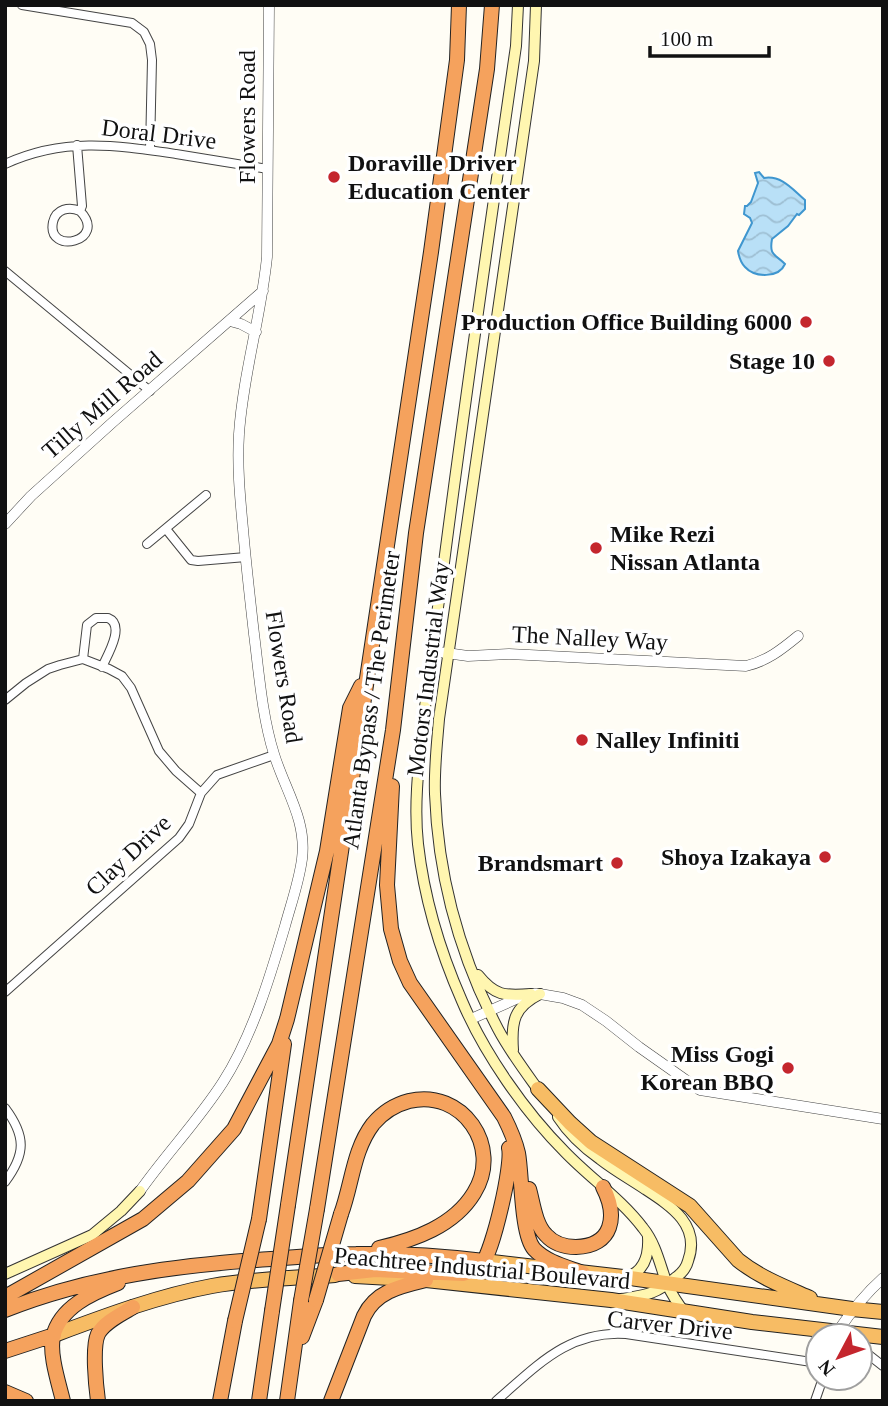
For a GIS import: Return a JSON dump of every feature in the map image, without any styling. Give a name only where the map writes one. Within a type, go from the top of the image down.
[{"type":"highway","name":"Atlanta Bypass / The Perimeter","points":[[259,1401],[431,252],[457,60],[458,5]]},
{"type":"highway","name":"Atlanta Bypass / The Perimeter","points":[[309,1300],[317,1209],[393,730],[416,533],[487,69],[492,5]]},
{"type":"highway","points":[[5,1297],[143,1219],[188,1181],[234,1129],[279,1044],[287,1019],[327,851],[350,708],[367,676]]},
{"type":"highway","points":[[393,730],[387,885],[391,929],[400,961],[410,982],[504,1117],[545,1234],[555,1243],[570,1247],[596,1244],[609,1228],[609,1201],[603,1187]]},
{"type":"highway","points":[[220,1401],[259,1219],[287,1019]]},
{"type":"highway","points":[[538,1089],[592,1142],[690,1206],[738,1260],[770,1280],[824,1305]]},
{"type":"highway","points":[[338,1274],[375,1270],[463,1274],[473,1271],[484,1261],[507,1184],[510,1154],[504,1127],[487,1094]]},
{"type":"highway","points":[[287,1401],[293,1362],[309,1300],[341,1214],[366,1135],[390,1109],[413,1100],[440,1102],[464,1115],[476,1129],[484,1153],[484,1169],[475,1193],[446,1222],[415,1238],[355,1254]]},
{"type":"highway","points":[[517,1151],[526,1227],[534,1248],[548,1260],[583,1273]]},
{"type":"highway","name":"Peachtree Industrial Boulevard","points":[[5,1310],[72,1287],[145,1273],[224,1262],[355,1254],[419,1255],[484,1261],[883,1311]]},
{"type":"highway","points":[[63,1401],[52,1346],[54,1335],[65,1315],[78,1303],[104,1289],[145,1273]]},
{"type":"highway","name":"Peachtree Industrial Boulevard","points":[[5,1352],[133,1307],[210,1287],[338,1274],[426,1280],[611,1300],[804,1329]]},
{"type":"highway","points":[[331,1401],[371,1304],[381,1294],[426,1280]]},
{"type":"highway","points":[[98,1401],[95,1372],[98,1334],[108,1323],[133,1307]]},
{"type":"highway","points":[[5,1392],[26,1401]]},
{"type":"main road","name":"Motors Industrial Way","points":[[518,5],[516,46],[432,651],[418,776],[418,840],[424,884],[442,948],[471,1019],[500,1070],[535,1119],[648,1234],[668,1285],[685,1313]]},
{"type":"main road","name":"Motors Industrial Way","points":[[536,5],[534,61],[439,719],[435,791],[438,838],[457,932],[499,1031],[566,1129],[578,1142],[670,1206],[687,1226],[690,1237],[689,1259],[685,1268],[668,1285]]},
{"type":"main road","points":[[471,966],[489,988],[512,996],[536,994]]},
{"type":"main road","points":[[514,1053],[513,1018],[536,994]]},
{"type":"main road","name":"Flowers Road","points":[[5,1274],[93,1235],[140,1191]]},
{"type":"main road","points":[[623,1277],[632,1275],[644,1264],[649,1247],[648,1234]]},
{"type":"main road","points":[[611,1300],[652,1294],[668,1285]]},
{"type":"street","points":[[22,5],[132,23],[144,32],[150,44],[152,60],[150,150]]},
{"type":"street","name":"Flowers Road","points":[[140,1191],[232,1069],[271,973],[298,880],[303,848],[297,810],[274,755],[265,714],[238,479],[244,387],[263,291],[268,225],[269,5]]},
{"type":"street","points":[[77,145],[82,206],[80,211]]},
{"type":"street","name":"Doral Drive","points":[[5,164],[48,149],[109,145],[268,169]]},
{"type":"street","points":[[67,208],[80,211],[87,222],[84,235],[73,242],[60,240],[53,228],[56,215],[67,208]]},
{"type":"street","points":[[5,271],[150,391]]},
{"type":"street","name":"Tilly Mill Road","points":[[5,524],[31,496],[263,291]]},
{"type":"street","points":[[230,321],[256,332]]},
{"type":"street","points":[[147,544],[206,495]]},
{"type":"street","points":[[166,529],[191,560],[246,557]]},
{"type":"street","points":[[83,659],[87,625],[96,618],[107,618],[116,626],[115,636],[102,667]]},
{"type":"street","name":"The Nalley Way","points":[[432,651],[468,656],[509,654],[746,666],[776,654],[798,636]]},
{"type":"street","points":[[5,700],[48,669],[83,659],[122,676],[131,688],[159,751],[176,771],[201,793]]},
{"type":"street","name":"Clay Drive","points":[[5,992],[179,838],[189,824],[201,793],[217,775],[274,755]]},
{"type":"street","points":[[471,1019],[536,994],[563,998],[582,1005],[607,1021],[700,1090],[883,1119]]},
{"type":"street","points":[[5,1108],[17,1124],[20,1154],[15,1169],[5,1182]]},
{"type":"street","points":[[846,1322],[852,1309],[883,1278]]},
{"type":"street","name":"Carver Drive","points":[[496,1401],[555,1352],[575,1341],[600,1334],[626,1334],[804,1361]]},
{"type":"water","points":[[759,172],[764,178],[782,181],[805,200],[805,209],[772,239],[772,252],[785,264],[778,272],[766,275],[749,271],[740,260],[738,251],[752,223],[744,214],[745,206],[751,202],[758,183],[755,173]]},
{"type":"place","name":"Doraville Driver Education Center","points":[[334,177]]},
{"type":"place","name":"Production Office Building 6000","points":[[806,322]]},
{"type":"place","name":"Stage 10","points":[[829,361]]},
{"type":"place","name":"Mike Rezi Nissan Atlanta","points":[[596,548]]},
{"type":"place","name":"Nalley Infiniti","points":[[582,740]]},
{"type":"place","name":"Shoya Izakaya","points":[[825,857]]},
{"type":"place","name":"Brandsmart","points":[[617,863]]},
{"type":"place","name":"Miss Gogi Korean BBQ","points":[[788,1068]]}]
